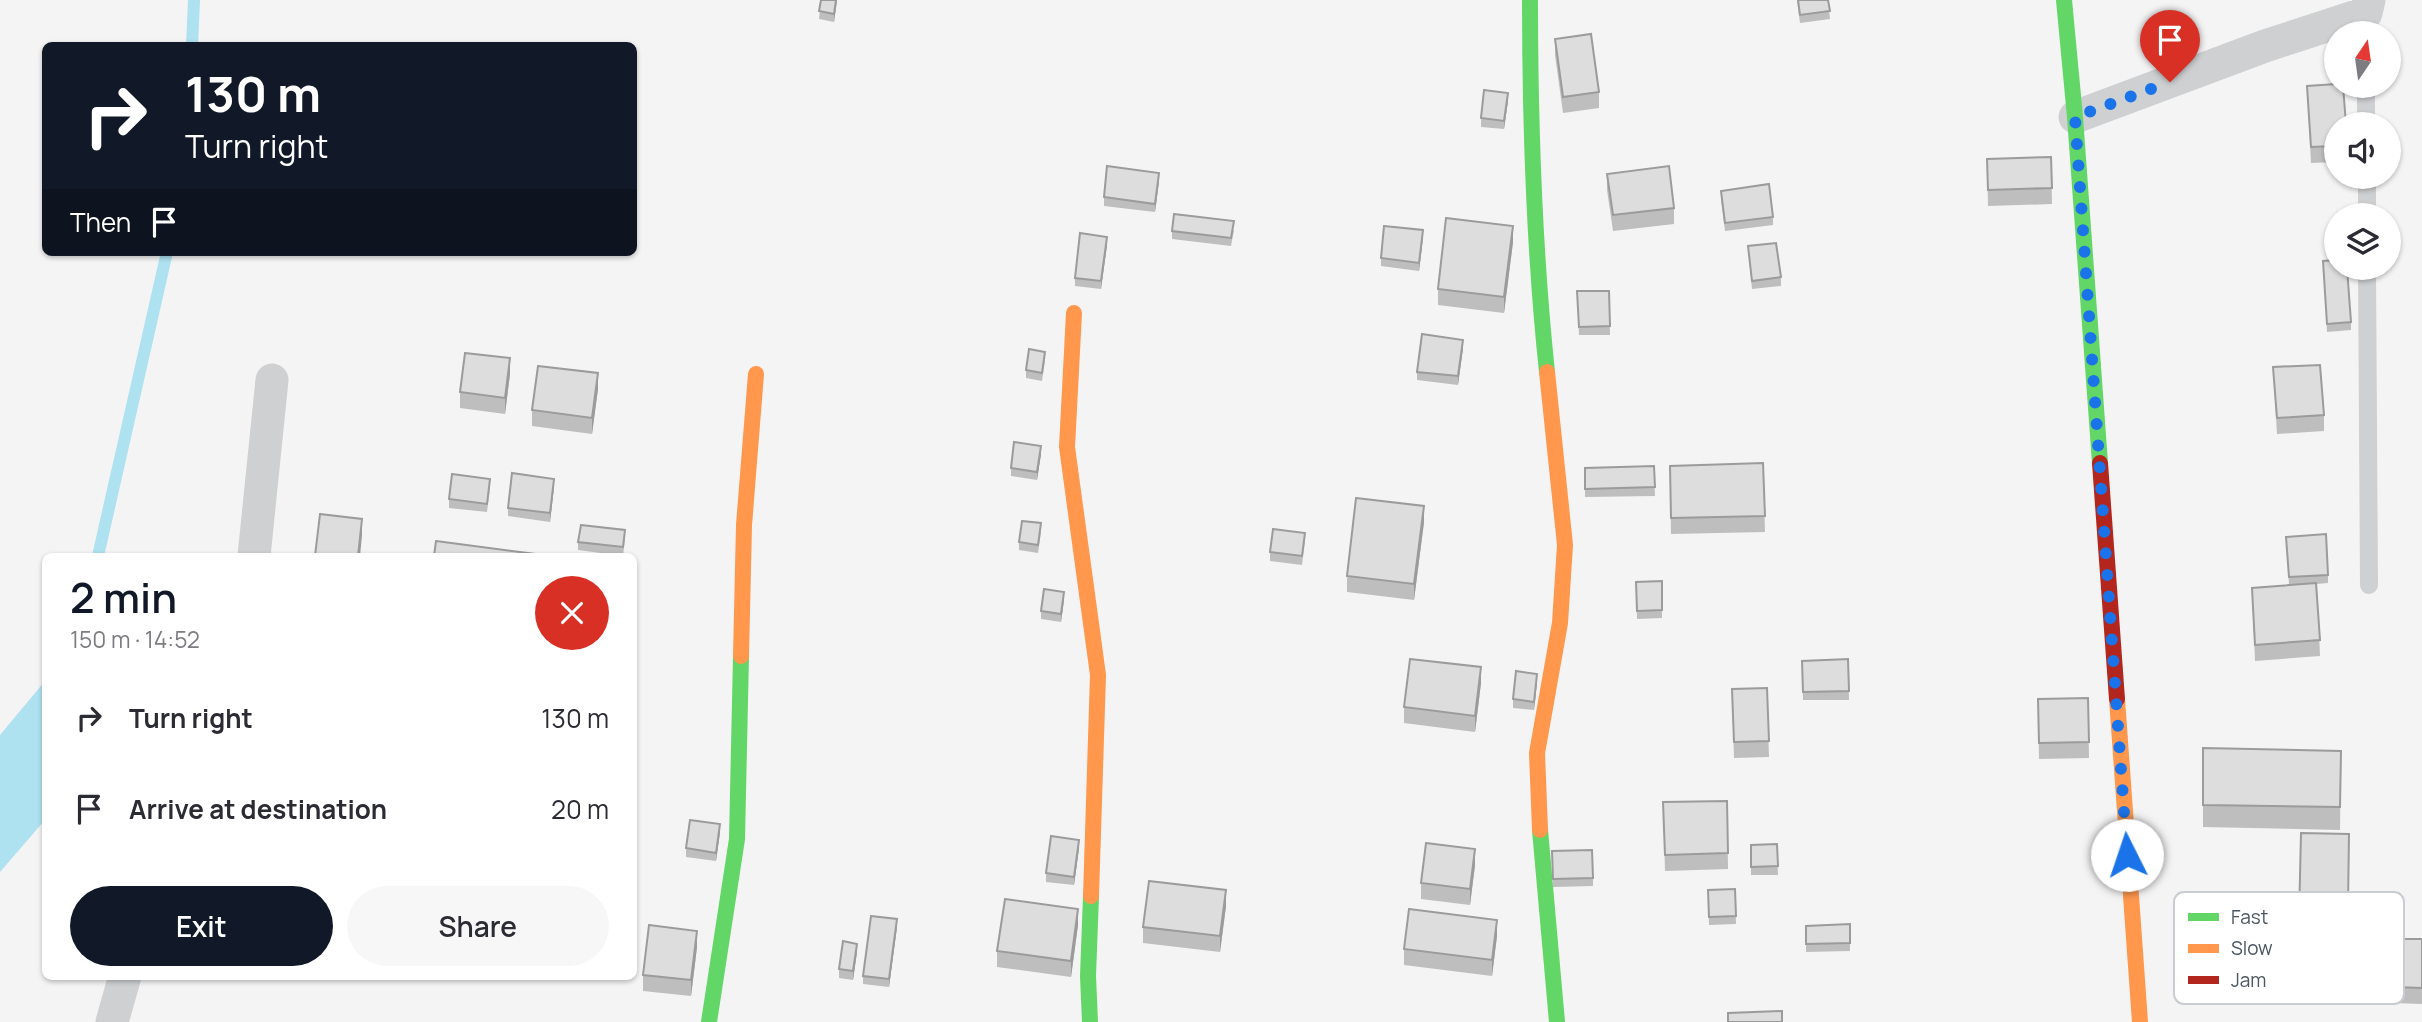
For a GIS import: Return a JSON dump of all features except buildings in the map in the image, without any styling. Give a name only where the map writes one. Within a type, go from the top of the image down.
[{"type":"street","points":[[1530,0],[1530,77],[1540,309],[1565,545],[1560,624],[1537,753],[1540,826],[1557,1022]]},
{"type":"street","points":[[2064,0],[2075,117],[2140,1022]]},
{"type":"street","points":[[2075,117],[2265,46],[2367,15]]},
{"type":"street","points":[[1074,313],[1067,447],[1098,675],[1088,976],[1090,1022]]},
{"type":"street","points":[[709,1022],[737,839],[744,526],[756,374]]},
{"type":"street","points":[[254,553],[272,380]]},
{"type":"street","points":[[112,1022],[124,980]]},
{"type":"lane","points":[[2367,280],[2369,585]]},
{"type":"water","points":[[42,685],[42,823],[0,872],[0,735]]},
{"type":"waterway","points":[[192,42],[194,0]]},
{"type":"waterway","points":[[99,553],[166,256]]},
{"type":"traffic: fast","points":[[1530,0],[1534,186],[1547,372]]},
{"type":"traffic: fast","points":[[2064,0],[2100,463]]},
{"type":"traffic: fast","points":[[709,1022],[737,839],[741,656]]},
{"type":"traffic: fast","points":[[1540,830],[1557,1022]]},
{"type":"traffic: fast","points":[[1090,1022],[1088,976],[1091,896]]},
{"type":"traffic: slow","points":[[1074,313],[1067,447],[1098,675],[1091,896]]},
{"type":"traffic: slow","points":[[1540,830],[1537,753],[1560,623],[1565,545],[1547,372]]},
{"type":"traffic: slow","points":[[741,656],[744,525],[756,374]]},
{"type":"traffic: slow","points":[[2117,699],[2140,1022]]},
{"type":"traffic: jam","points":[[2100,463],[2117,699]]},
{"type":"route","points":[[2127,855],[2075,117],[2170,82]]}]
